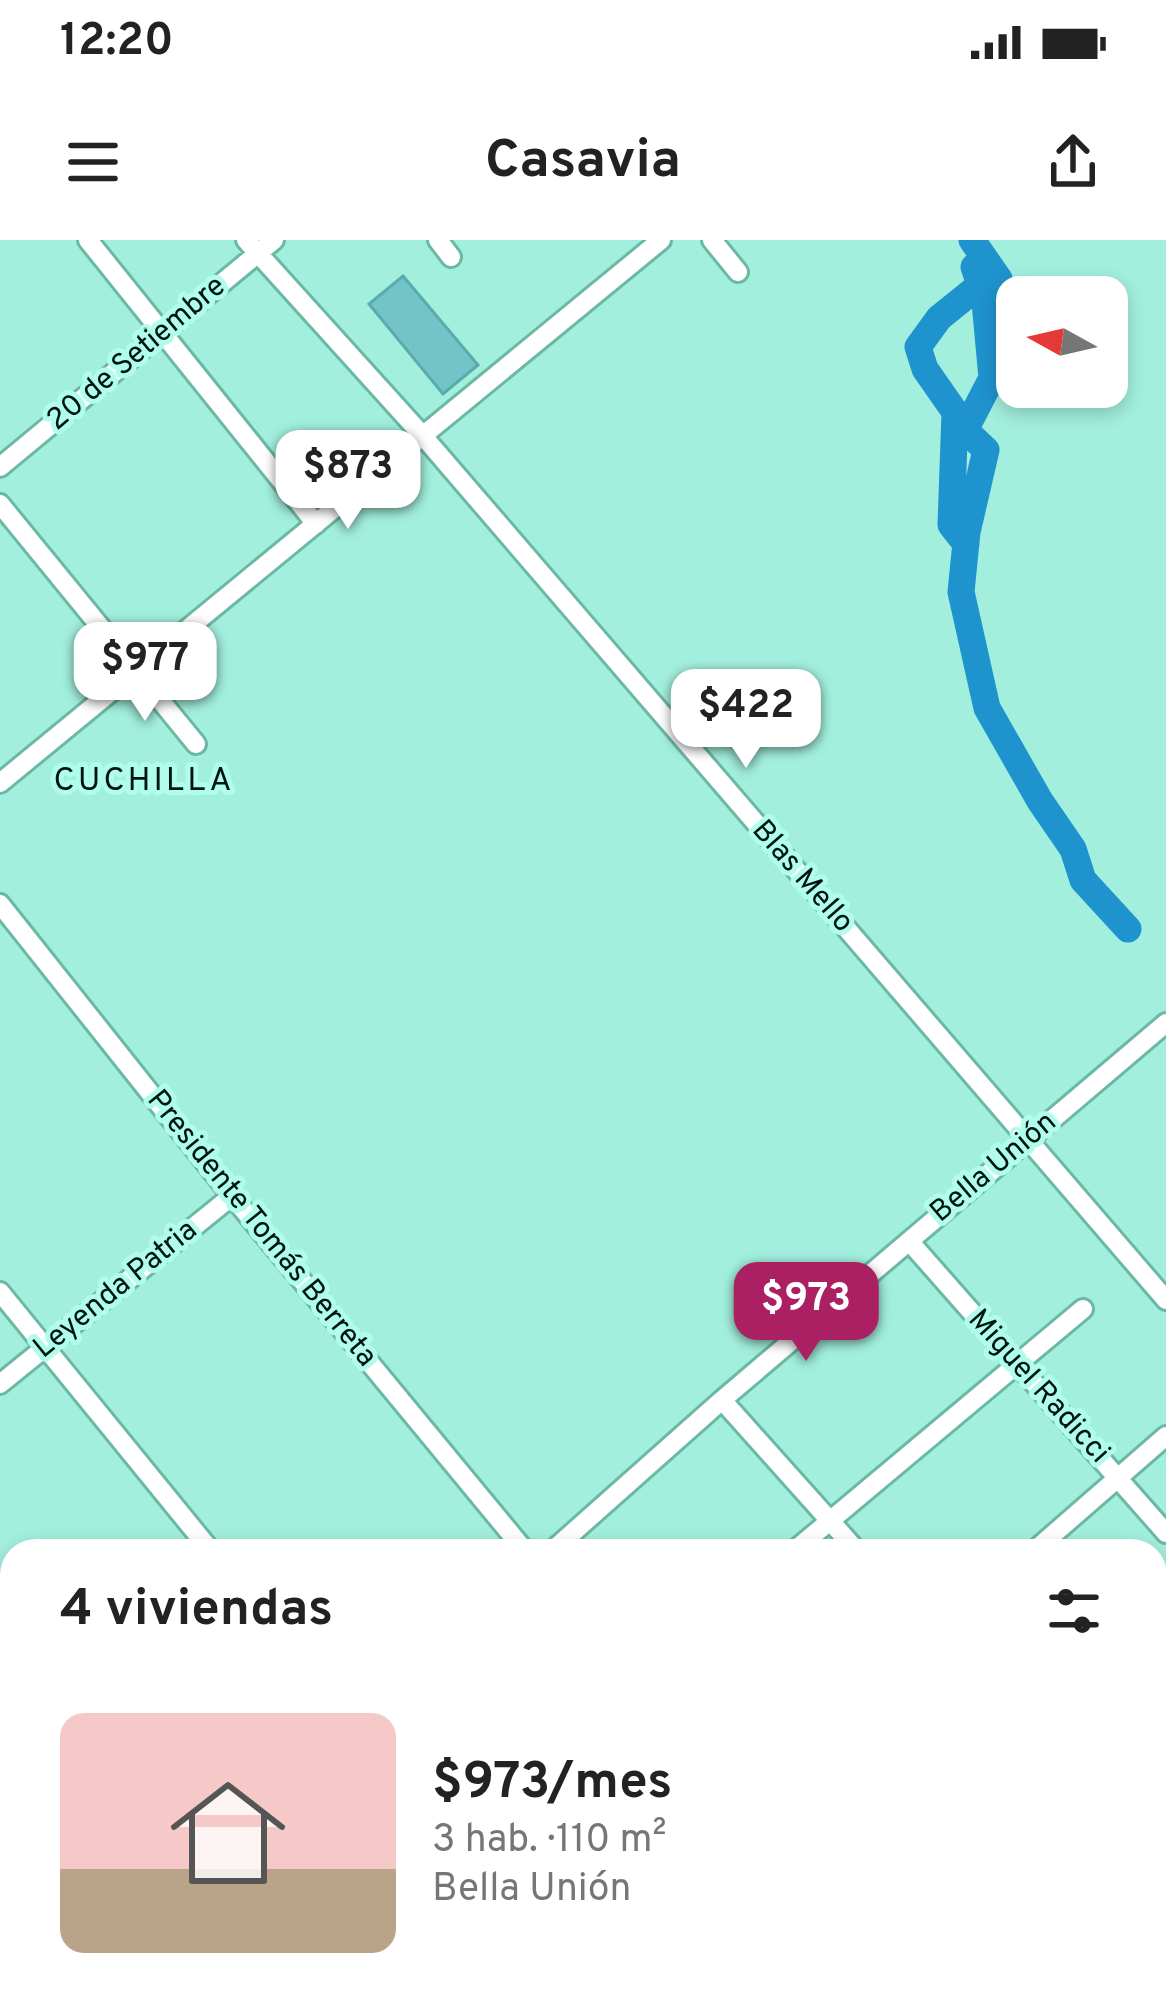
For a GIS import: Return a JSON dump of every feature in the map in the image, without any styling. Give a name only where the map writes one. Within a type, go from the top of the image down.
[{"type":"street","points":[[88,240],[316,524]]},
{"type":"street","name":"20 de Setiembre","points":[[0,466],[163,334],[252,247],[274,240]]},
{"type":"street","points":[[438,240],[451,257]]},
{"type":"street","points":[[0,783],[662,240]]},
{"type":"street","points":[[712,240],[738,272]]},
{"type":"street","name":"Blas Mello","points":[[252,247],[423,436],[1166,1300]]},
{"type":"street","points":[[0,504],[196,744]]},
{"type":"street","name":"Presidente Tomás Berreta","points":[[0,904],[232,1196],[515,1539]]},
{"type":"street","name":"Bella Unión","points":[[566,1539],[1166,1022]]},
{"type":"street","name":"Leyenda Patria","points":[[0,1384],[232,1196]]},
{"type":"street","name":"Miguel Radicci","points":[[909,1241],[1166,1533]]},
{"type":"street","points":[[0,1292],[201,1539]]},
{"type":"street","points":[[808,1539],[1083,1309]]},
{"type":"street","points":[[722,1400],[846,1539]]},
{"type":"street","points":[[1048,1539],[1166,1436]]},
{"type":"building","points":[[403,276],[478,365],[443,394],[369,304]]},
{"type":"waterway","points":[[972,240],[999,279],[985,302],[992,378],[965,430],[986,450],[967,532],[961,592],[987,708],[1073,849],[1083,880],[1128,929]]},
{"type":"waterway","points":[[966,544],[951,525],[955,412],[925,369],[918,347],[939,318],[980,285],[974,267]]},
{"type":"district","name":"CUCHILLA","points":[[144,782]]}]
